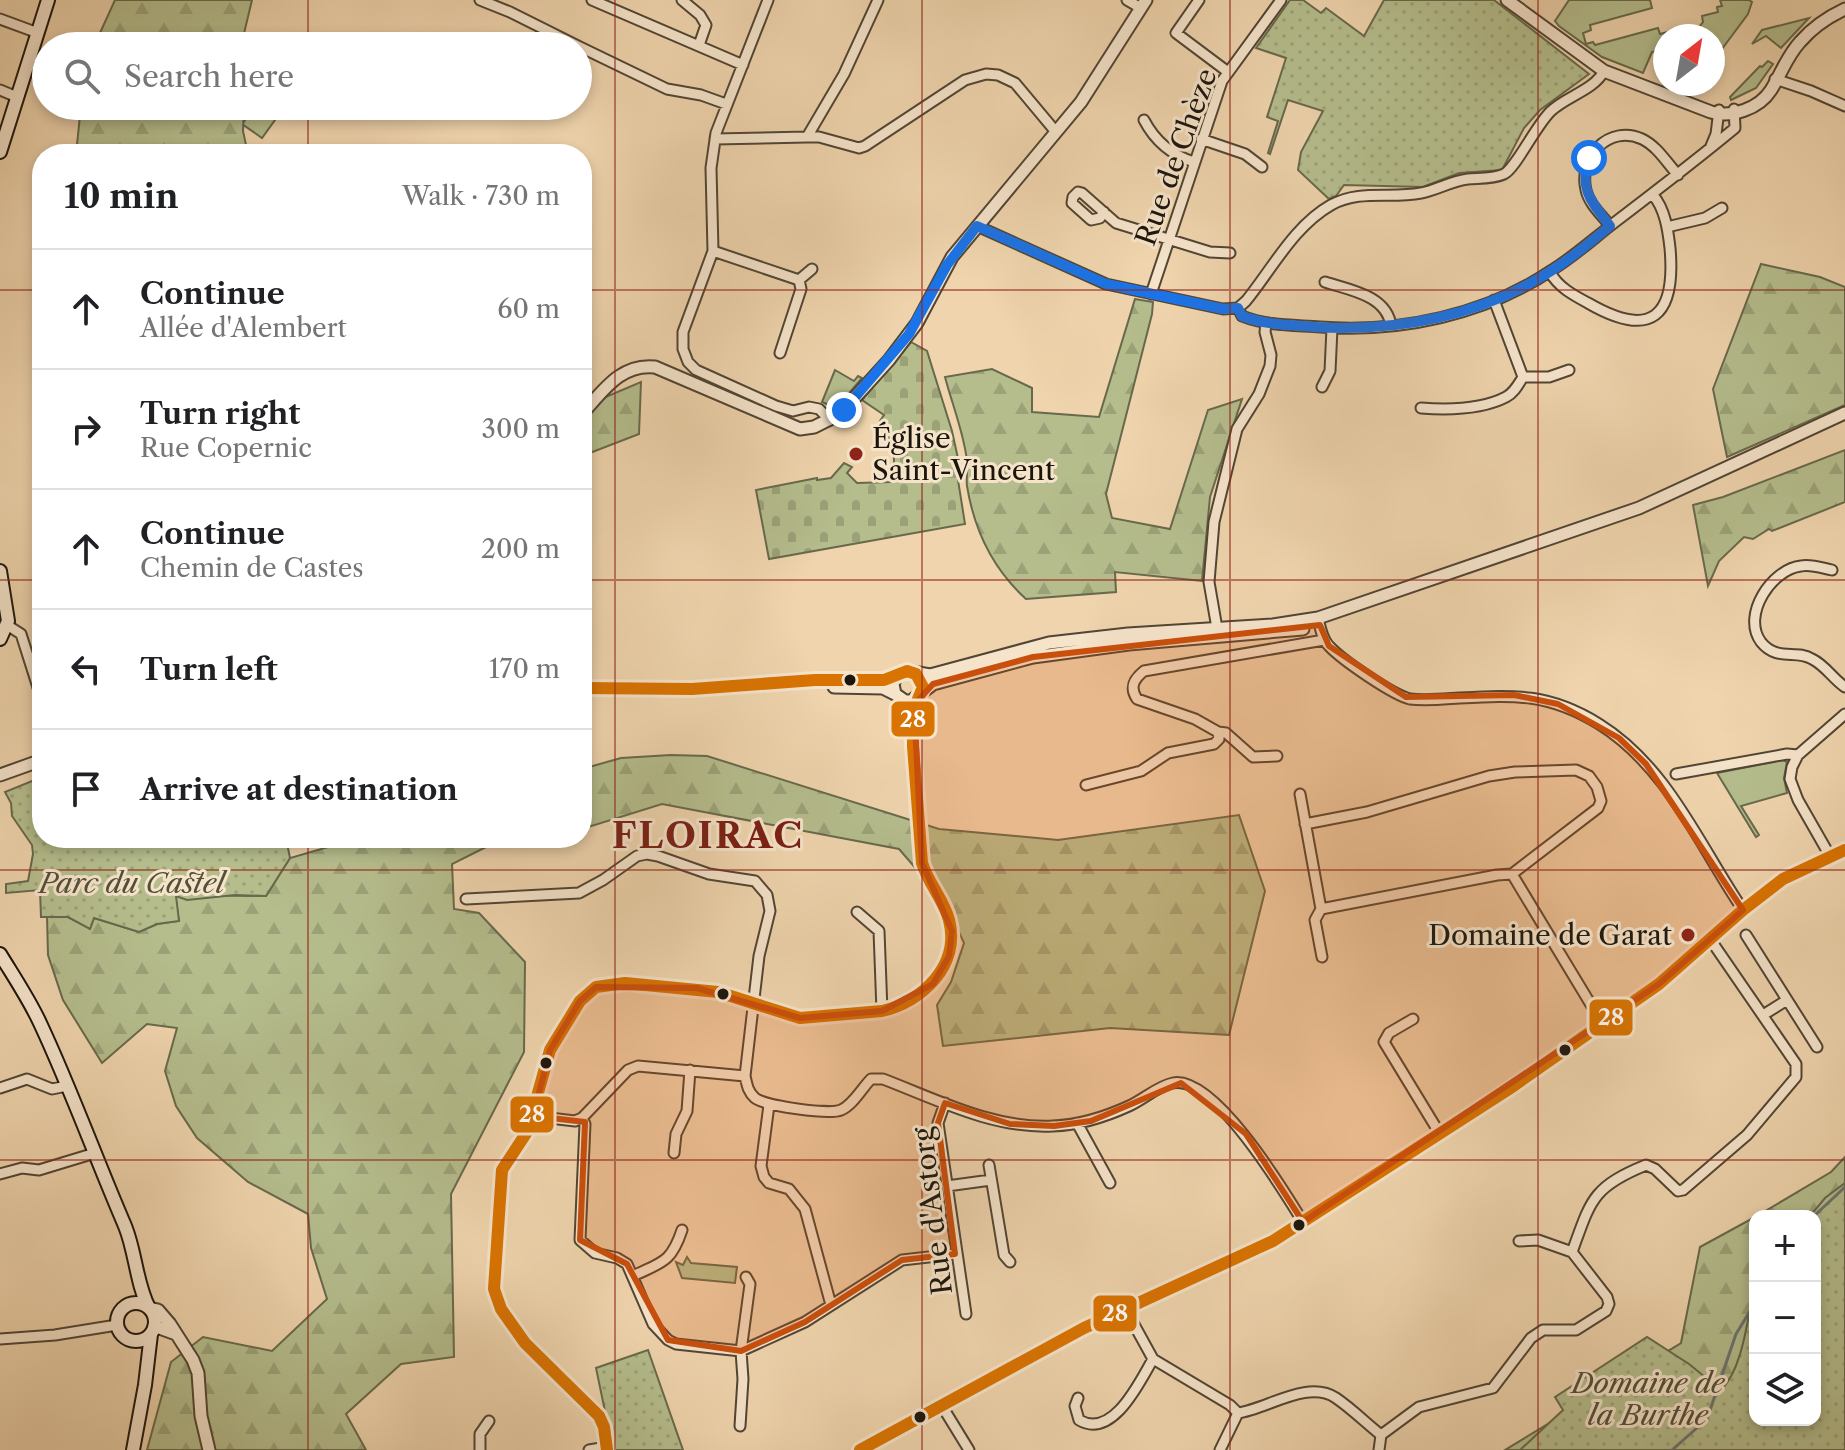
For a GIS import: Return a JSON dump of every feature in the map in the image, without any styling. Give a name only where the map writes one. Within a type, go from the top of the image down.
[{"type":"main road","points":[[38,32],[48,0]]},
{"type":"main road","points":[[0,152],[32,51]]},
{"type":"main road","points":[[0,571],[7,625],[0,639]]},
{"type":"main road","points":[[0,954],[40,1022],[95,1153],[132,1249],[142,1294],[154,1316],[133,1450]]},
{"type":"main road","points":[[116,1208],[133,1280],[127,1305],[119,1314],[117,1325],[122,1335],[132,1340],[142,1340],[152,1330]]},
{"type":"main road","points":[[127,1305],[138,1303],[149,1308]]},
{"type":"main road","points":[[132,1340],[146,1364]]},
{"type":"street","points":[[480,0],[550,32]]},
{"type":"street","points":[[592,0],[743,65]]},
{"type":"street","points":[[682,0],[700,15],[706,25],[699,45]]},
{"type":"street","points":[[768,0],[715,139],[711,168],[713,251],[682,336],[683,349],[688,362],[702,373],[776,406],[793,411],[822,410],[830,420]]},
{"type":"street","points":[[807,137],[844,74],[878,0]]},
{"type":"street","points":[[592,403],[617,376],[626,370],[646,366],[655,367],[800,429],[830,420],[847,407],[909,334],[947,265],[1081,102],[1144,4],[1127,0]]},
{"type":"street","points":[[1199,0],[1176,33],[1228,72]]},
{"type":"street","name":"Rue de Chèze","points":[[1151,294],[1222,81],[1281,0]]},
{"type":"street","points":[[1507,0],[1604,71],[1719,112],[1735,112],[1775,79],[1800,41],[1822,22],[1845,9]]},
{"type":"street","points":[[0,19],[35,32]]},
{"type":"street","points":[[592,53],[667,89],[701,95],[726,104]]},
{"type":"street","points":[[977,226],[1106,284],[1223,309],[1238,308],[1318,213],[1350,197],[1422,193],[1464,179],[1504,174],[1548,114],[1559,103],[1594,83],[1604,71]]},
{"type":"street","points":[[715,139],[819,137],[859,148],[965,80],[986,74],[998,75],[1015,83],[1056,132]]},
{"type":"street","points":[[1775,79],[1845,106]]},
{"type":"street","points":[[0,90],[17,97]]},
{"type":"street","points":[[1709,149],[1716,134],[1719,112]]},
{"type":"street","points":[[1238,308],[1242,316],[1266,323],[1332,328],[1391,326],[1448,316],[1494,300],[1550,272],[1653,195],[1735,128],[1735,112]]},
{"type":"street","points":[[1144,120],[1152,136],[1177,157],[1194,162]]},
{"type":"street","points":[[1610,226],[1586,192],[1585,179],[1589,158],[1606,140],[1631,135],[1643,139],[1678,175]]},
{"type":"street","points":[[1201,139],[1245,154],[1262,167]]},
{"type":"street","points":[[1550,272],[1556,283],[1603,312],[1637,320],[1649,318],[1662,309],[1673,277],[1667,227],[1660,203],[1653,195]]},
{"type":"street","points":[[1667,227],[1705,218],[1722,208]]},
{"type":"street","points":[[1104,212],[1116,223],[1210,252],[1230,253]]},
{"type":"street","points":[[713,251],[799,280]]},
{"type":"street","points":[[799,280],[812,269]]},
{"type":"street","points":[[780,353],[801,289],[799,280]]},
{"type":"street","points":[[1325,282],[1372,298],[1387,311],[1391,326]]},
{"type":"street","points":[[1494,300],[1523,377]]},
{"type":"street","points":[[1217,633],[1209,582],[1214,522],[1237,429],[1259,394],[1270,366],[1266,323]]},
{"type":"street","points":[[1322,387],[1330,371],[1332,328]]},
{"type":"street","points":[[1523,377],[1549,377],[1569,370]]},
{"type":"street","points":[[1421,408],[1447,409],[1494,401],[1514,391],[1523,377]]},
{"type":"street","points":[[592,694],[692,696],[834,687],[883,688],[905,701],[920,695],[933,684],[1033,657],[1319,622],[1410,592],[1516,548],[1639,508],[1845,413]]},
{"type":"street","points":[[1832,570],[1799,566],[1778,575],[1766,590],[1756,612],[1756,633],[1766,647],[1775,652],[1811,658],[1845,687]]},
{"type":"street","points":[[1319,622],[1329,646],[1381,684],[1406,697],[1440,699],[1514,695],[1542,698],[1597,723],[1619,738],[1664,785],[1743,910]]},
{"type":"street","points":[[7,625],[21,634],[32,669]]},
{"type":"street","points":[[592,688],[692,689],[815,680],[884,680],[907,671],[930,675],[1049,643],[1128,634],[1217,633]]},
{"type":"street","points":[[1277,756],[1253,757],[1232,736],[1195,719],[1137,699],[1132,692],[1136,678],[1144,671],[1324,640]]},
{"type":"street","points":[[589,1450],[607,1449],[599,1416],[524,1344],[494,1289],[502,1170],[527,1132],[550,1050],[580,1001],[596,987],[625,983],[697,988],[738,997],[800,1018],[882,1011],[905,1003],[933,984],[952,947],[949,919],[927,879],[922,863],[913,711],[922,682],[916,674]]},
{"type":"street","points":[[897,675],[893,684],[907,710],[913,746]]},
{"type":"street","points":[[1830,856],[1790,779],[1798,755],[1845,714]]},
{"type":"street","points":[[1086,785],[1141,771],[1168,753],[1214,744],[1219,739],[1218,732]]},
{"type":"street","points":[[1676,774],[1787,754],[1798,755]]},
{"type":"street","points":[[0,775],[32,764]]},
{"type":"street","points":[[1305,824],[1367,812],[1502,774],[1576,770],[1589,776],[1597,787],[1601,801],[1598,808],[1512,874],[1321,909]]},
{"type":"street","points":[[1300,794],[1321,909],[1315,920],[1322,957]]},
{"type":"street","points":[[860,1450],[1031,1355],[1270,1243],[1440,1134],[1659,984],[1783,879],[1845,850]]},
{"type":"street","points":[[466,899],[579,893],[637,856],[647,854],[709,874],[755,881],[767,895],[770,911],[759,956],[745,1076],[747,1088],[756,1099],[769,1105],[836,1112],[848,1105],[871,1079],[883,1079],[994,1121],[1025,1127],[1077,1123],[1130,1105],[1170,1084],[1181,1083],[1195,1088],[1246,1134],[1303,1222]]},
{"type":"street","points":[[1512,874],[1602,1023]]},
{"type":"street","points":[[857,912],[879,931],[882,1011]]},
{"type":"street","points":[[1746,935],[1817,1047]]},
{"type":"street","points":[[1572,1252],[1597,1193],[1646,1165],[1655,1169],[1678,1191],[1683,1190],[1747,1135],[1798,1072],[1796,1064],[1710,939]]},
{"type":"street","points":[[1763,1015],[1787,1000]]},
{"type":"street","points":[[1413,1019],[1389,1033],[1384,1042],[1440,1134]]},
{"type":"street","points":[[533,1116],[575,1121],[582,1118],[628,1070],[638,1066],[745,1076]]},
{"type":"street","points":[[674,1153],[676,1134],[687,1111],[690,1070]]},
{"type":"street","points":[[0,1088],[19,1080],[31,1080],[52,1089],[67,1086]]},
{"type":"street","name":"Rue d'Astorg","points":[[945,1103],[938,1123],[966,1314]]},
{"type":"street","points":[[769,1105],[761,1166],[764,1177],[769,1183],[789,1189],[805,1209],[831,1305]]},
{"type":"street","points":[[582,1118],[585,1124],[580,1240],[595,1253],[617,1258],[627,1264],[653,1324],[676,1344],[741,1351],[795,1328],[902,1260],[955,1254]]},
{"type":"street","points":[[1077,1123],[1110,1183]]},
{"type":"street","points":[[0,1174],[22,1168],[39,1170],[95,1153]]},
{"type":"street","points":[[989,1165],[1004,1255],[1010,1262]]},
{"type":"street","points":[[947,1186],[991,1180]]},
{"type":"street","points":[[633,1276],[668,1259],[682,1230]]},
{"type":"street","points":[[1379,1450],[1381,1435],[1419,1407],[1493,1388],[1531,1338],[1543,1330],[1576,1330],[1606,1311],[1609,1304],[1607,1297],[1572,1252],[1538,1240],[1519,1241]]},
{"type":"street","points":[[740,1426],[741,1351],[750,1284],[746,1277]]},
{"type":"street","points":[[149,1308],[158,1310],[193,1360],[198,1373],[201,1416],[209,1450]]},
{"type":"street","points":[[1126,1310],[1153,1359],[1230,1405],[1238,1413]]},
{"type":"street","points":[[0,1339],[55,1335],[117,1325]]},
{"type":"street","points":[[152,1330],[177,1335]]},
{"type":"street","points":[[1078,1398],[1075,1406],[1079,1420],[1086,1424],[1114,1418],[1153,1359]]},
{"type":"street","points":[[1220,1450],[1238,1413],[1306,1392],[1325,1392],[1334,1397],[1381,1435]]},
{"type":"street","points":[[942,1406],[969,1450]]},
{"type":"street","points":[[480,1450],[480,1434],[489,1421]]},
{"type":"highlighted area","points":[[1320,625],[1329,646],[1406,697],[1514,695],[1558,704],[1619,738],[1646,764],[1743,910],[1659,984],[1303,1222],[1246,1134],[1181,1083],[1091,1121],[1054,1126],[1010,1124],[945,1103],[938,1123],[955,1254],[902,1260],[805,1322],[741,1351],[668,1340],[627,1264],[580,1240],[585,1122],[533,1116],[550,1050],[580,1001],[596,987],[697,988],[800,1018],[882,1011],[933,984],[949,956],[952,931],[922,863],[914,705],[933,684],[1033,657]]},
{"type":"green space","points":[[115,0],[252,0],[244,32],[100,32]]},
{"type":"green space","points":[[1290,0],[1303,0],[1321,13],[1326,8],[1364,36],[1384,0],[1494,0],[1589,74],[1540,110],[1524,128],[1502,170],[1459,173],[1423,187],[1344,185],[1336,196],[1329,199],[1298,170],[1301,152],[1323,111],[1288,100],[1268,153],[1278,121],[1267,117],[1286,58],[1256,48]]},
{"type":"green space","points":[[1569,0],[1650,0],[1652,8],[1590,25],[1591,30],[1583,33],[1586,44],[1593,42],[1595,45],[1653,29],[1653,52],[1643,73],[1602,57],[1555,21]]},
{"type":"green space","points":[[1720,0],[1752,2],[1748,14],[1725,45],[1725,24],[1701,24],[1702,16],[1718,12],[1717,7],[1722,6]]},
{"type":"green space","points":[[1809,18],[1781,48],[1766,36],[1752,44],[1762,30]]},
{"type":"green space","points":[[1768,61],[1773,64],[1756,88],[1731,100],[1730,97]]},
{"type":"green space","points":[[80,120],[243,120],[246,144],[77,144]]},
{"type":"green space","points":[[245,120],[275,120],[262,138],[242,124]]},
{"type":"green space","points":[[1761,264],[1820,277],[1845,287],[1845,405],[1727,457],[1713,389]]},
{"type":"green space","points":[[1135,299],[1153,302],[1152,314],[1106,494],[1112,518],[1170,529],[1208,410],[1242,399],[1210,497],[1202,581],[1115,572],[1116,592],[1026,599],[1004,575],[980,533],[967,486],[963,440],[945,377],[992,369],[1032,388],[1032,412],[1099,417]]},
{"type":"green space","points":[[911,342],[927,351],[952,431],[959,463],[958,480],[965,524],[769,559],[756,490],[831,478],[844,463],[852,467],[847,473],[857,483],[890,482],[890,474],[894,474],[894,455],[889,438],[880,429],[884,424],[880,421],[884,415],[862,400]]},
{"type":"green space","points":[[835,370],[854,381],[858,376],[862,378],[839,405],[833,407],[822,402]]},
{"type":"green space","points":[[641,382],[639,434],[592,452],[592,403]]},
{"type":"green space","points":[[1845,450],[1845,502],[1772,531],[1769,529],[1753,539],[1744,537],[1719,561],[1708,586],[1693,505],[1723,497]]},
{"type":"green space","points":[[707,756],[939,829],[1058,840],[1239,815],[1265,891],[1229,1035],[1110,1028],[943,1046],[937,1005],[951,982],[964,943],[945,902],[899,849],[662,804],[592,826],[592,766],[621,758]]},
{"type":"green space","points":[[1783,760],[1787,762],[1784,778],[1787,793],[1741,806],[1759,835],[1756,837],[1717,773]]},
{"type":"green space","name":"Parc du Castel","points":[[32,781],[32,845],[12,816],[11,803],[5,792]]},
{"type":"green space","name":"Parc du Castel","points":[[32,848],[288,848],[290,858],[266,896],[235,895],[187,900],[176,896],[179,921],[157,924],[139,932],[94,918],[90,929],[68,917],[41,917],[40,890],[6,893],[6,884],[28,881]]},
{"type":"green space","points":[[324,848],[484,848],[452,864],[454,909],[479,913],[525,962],[524,1052],[451,1194],[454,1357],[401,1364],[346,1414],[366,1450],[147,1450],[171,1362],[203,1337],[272,1351],[327,1299],[311,1248],[308,1214],[248,1182],[197,1138],[176,1106],[165,1071],[177,1028],[147,1024],[102,1063],[63,1000],[48,955],[47,917],[68,917],[90,928],[94,918],[139,932],[157,924],[179,921],[175,895],[266,896],[290,858]]},
{"type":"green space","name":"Domaine de la Burthe","points":[[1845,1157],[1845,1450],[1505,1450],[1681,1343],[1700,1247],[1749,1220],[1749,1426],[1821,1426],[1821,1210],[1767,1210],[1831,1172]]},
{"type":"green space","name":"Domaine de la Burthe","points":[[1845,1183],[1845,1450],[1520,1450],[1563,1410],[1555,1397],[1647,1337],[1689,1364],[1721,1390],[1740,1355],[1749,1316],[1749,1426],[1821,1426],[1821,1210],[1815,1210]]},
{"type":"green space","points":[[687,1257],[691,1263],[737,1267],[735,1283],[682,1278],[676,1262],[683,1265]]},
{"type":"green space","points":[[648,1350],[683,1450],[613,1450],[596,1368]]},
{"type":"waterway","points":[[1820,1210],[1845,1187]]},
{"type":"waterway","points":[[1672,1450],[1707,1419],[1736,1334],[1749,1313]]},
{"type":"transit line","name":"28","points":[[592,688],[692,689],[815,680],[884,680],[907,671],[916,674],[923,687],[913,711],[922,863],[947,913],[951,936],[944,966],[935,979],[911,999],[882,1011],[800,1018],[718,992],[625,983],[596,987],[580,1001],[550,1050],[527,1132],[502,1170],[494,1289],[501,1309],[525,1343],[599,1416],[607,1450]]},
{"type":"transit line","name":"28","points":[[860,1450],[1084,1328],[1273,1241],[1509,1089],[1659,984],[1783,879],[1845,850]]},
{"type":"place","name":"Église Saint-Vincent","points":[[856,454]]},
{"type":"place","name":"Domaine de Garat","points":[[1688,935]]},
{"type":"district","name":"FLOIRAC","points":[[708,835]]},
{"type":"route","points":[[844,410],[917,323],[947,265],[977,226],[982,231],[1106,284],[1223,309],[1238,308],[1242,316],[1254,321],[1332,328],[1410,324],[1448,316],[1497,298],[1550,272],[1610,226],[1586,192],[1589,158]]}]
